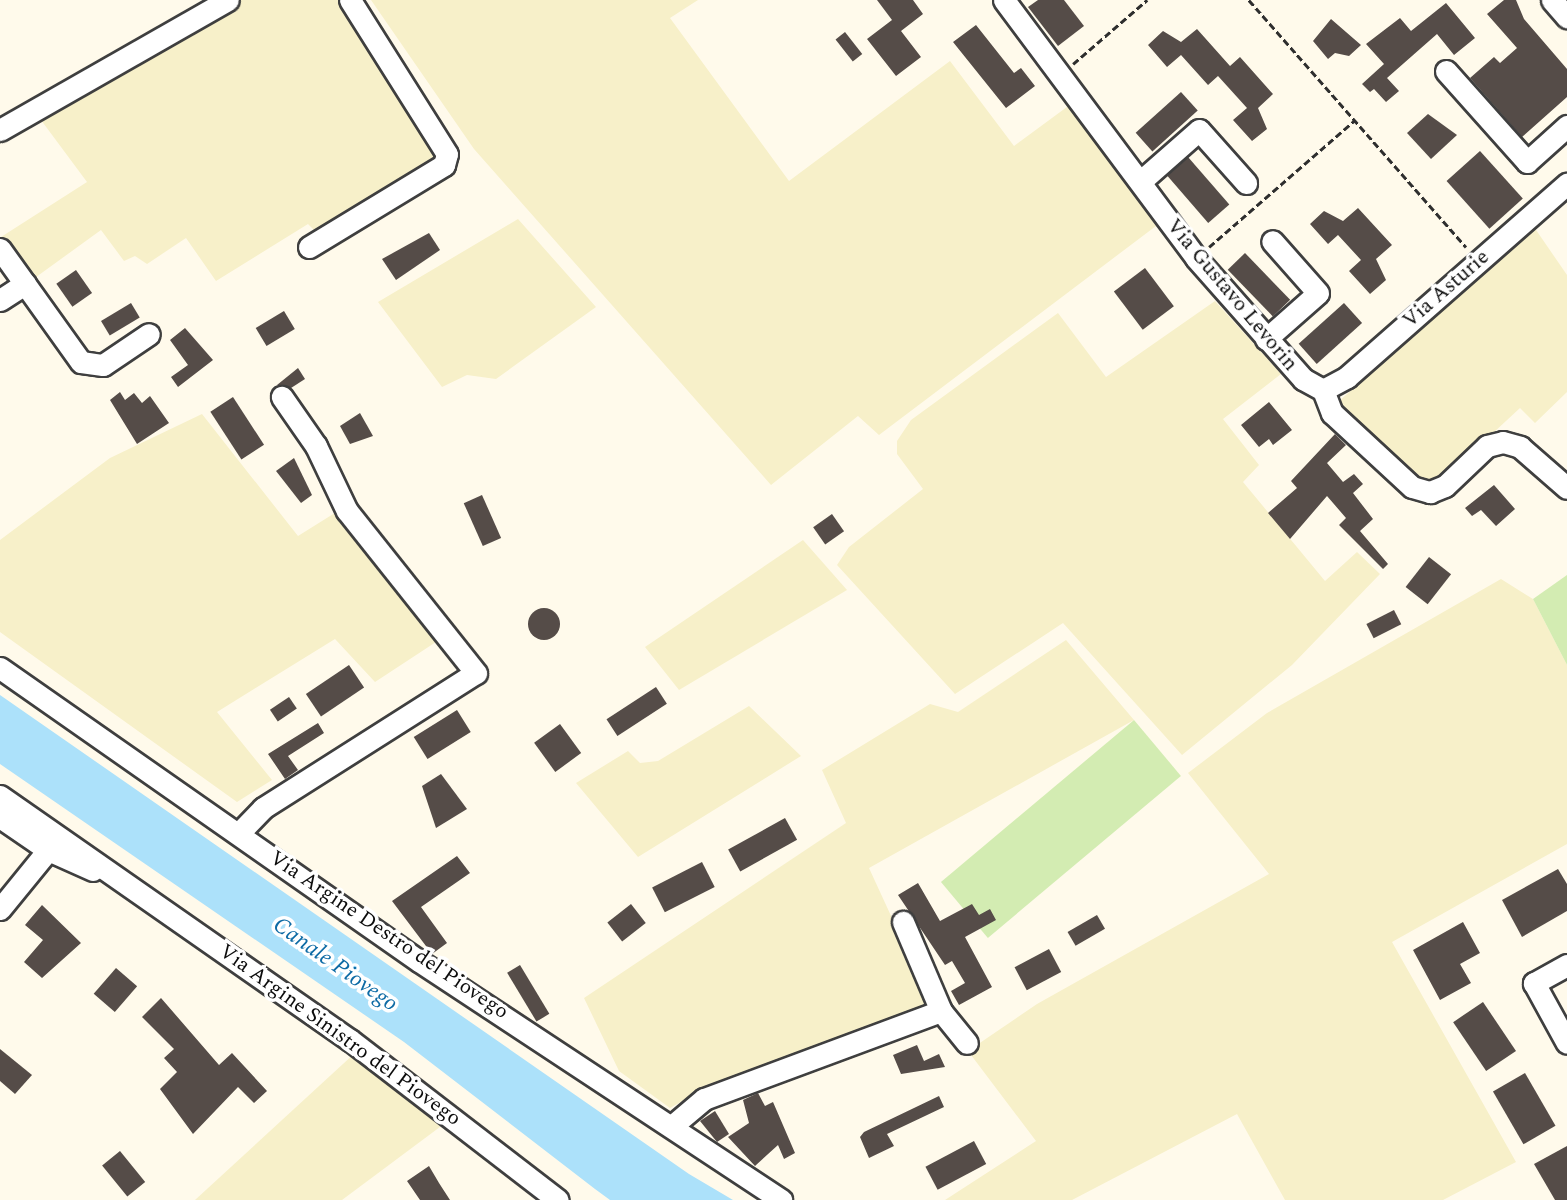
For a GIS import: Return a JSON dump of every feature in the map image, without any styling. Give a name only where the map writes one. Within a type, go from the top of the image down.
[{"type":"street","points":[[0,130],[228,0]]},
{"type":"street","points":[[309,247],[444,165],[447,154],[349,0]]},
{"type":"street","name":"Via Gustavo Levorin","points":[[1004,0],[1141,181],[1266,339],[1303,379],[1323,390],[1332,413],[1412,487],[1430,492],[1444,485],[1487,446],[1503,442],[1520,447],[1567,488]]},
{"type":"street","points":[[1446,71],[1527,162],[1567,126]]},
{"type":"street","points":[[1141,181],[1199,130],[1246,183]]},
{"type":"street","name":"Via Asturie","points":[[1323,390],[1347,377],[1567,184]]},
{"type":"street","points":[[1266,339],[1318,293],[1272,242]]},
{"type":"street","points":[[0,249],[87,366],[103,365],[149,334]]},
{"type":"street","points":[[0,300],[25,284]]},
{"type":"street","points":[[240,832],[263,808],[476,673],[347,511],[316,446],[282,397]]},
{"type":"street","name":"Via Argine Destro del Piovego","points":[[0,667],[240,832],[419,961],[672,1125],[781,1200]]},
{"type":"street","name":"Via Argine Sinistro del Piovego","points":[[0,796],[349,1040],[558,1200]]},
{"type":"street","name":"Via Argine Sinistro del Piovego","points":[[0,817],[48,850],[118,877]]},
{"type":"street","points":[[0,909],[48,850]]},
{"type":"street","points":[[903,922],[941,1011],[967,1043]]},
{"type":"street","points":[[1567,965],[1534,983],[1567,1043]]},
{"type":"street","points":[[672,1125],[704,1099],[941,1011]]},
{"type":"path","points":[[1073,74],[1068,68],[1147,0]]},
{"type":"path","points":[[1249,0],[1478,261]]},
{"type":"path","points":[[1202,253],[1354,121]]},
{"type":"shaded area","points":[[241,0],[338,0],[443,159],[319,235],[308,224],[216,281],[186,238],[147,264],[135,256],[124,261],[101,230],[32,280],[1,237],[87,182],[38,116]]},
{"type":"shaded area","points":[[371,0],[698,0],[670,18],[789,181],[950,61],[1014,146],[1071,104],[1156,226],[879,435],[858,416],[771,485],[474,149]]},
{"type":"shaded area","points":[[518,219],[596,307],[496,379],[467,375],[442,387],[378,302]]},
{"type":"shaded area","points":[[1534,227],[1567,275],[1567,392],[1535,423],[1520,408],[1437,485],[1418,484],[1337,403]]},
{"type":"shaded area","points":[[1215,301],[1281,374],[1223,419],[1259,465],[1243,482],[1325,581],[1357,552],[1380,574],[1292,665],[1182,755],[1063,623],[955,694],[837,565],[849,547],[923,489],[897,454],[897,441],[911,420],[1058,313],[1106,377]]},
{"type":"shaded area","points":[[202,414],[298,536],[338,511],[439,640],[375,682],[335,639],[217,712],[272,780],[237,802],[0,632],[0,540],[110,458]]},
{"type":"shaded area","points":[[803,540],[847,590],[679,690],[645,647]]},
{"type":"shaded area","points":[[1501,579],[1533,599],[1567,665],[1567,844],[1392,942],[1516,1162],[1443,1200],[1285,1200],[1237,1114],[1072,1200],[945,1200],[1036,1141],[968,1051],[1037,1004],[1269,874],[1188,773],[1267,713]]},
{"type":"shaded area","points":[[1066,640],[1134,720],[869,868],[927,994],[926,1010],[702,1090],[670,1108],[619,1071],[584,998],[846,823],[822,770],[930,704],[958,712]]},
{"type":"shaded area","points":[[749,706],[801,756],[638,857],[576,783],[628,751],[640,763],[658,761]]},
{"type":"shaded area","points":[[356,1052],[452,1118],[342,1200],[195,1200]]},
{"type":"green space","points":[[1567,575],[1567,665],[1533,599]]},
{"type":"green space","points":[[1134,720],[1181,776],[988,938],[941,882]]},
{"type":"water","name":"Canale Piovego","points":[[0,695],[689,1174],[733,1200],[610,1200],[404,1042],[0,764]]},
{"type":"building","points":[[877,0],[913,0],[923,14],[901,31],[921,57],[896,76],[867,39],[892,20]]},
{"type":"building","points":[[1038,0],[1064,0],[1084,26],[1058,46],[1028,7]]},
{"type":"building","points":[[1504,0],[1516,0],[1524,19],[1567,69],[1567,97],[1522,137],[1470,78],[1494,57],[1500,63],[1517,48],[1487,14]]},
{"type":"building","points":[[1446,3],[1475,38],[1454,55],[1437,34],[1387,78],[1399,91],[1386,102],[1374,89],[1370,92],[1362,84],[1384,64],[1366,44],[1400,18],[1411,31]]},
{"type":"building","points":[[1331,19],[1361,45],[1349,56],[1335,53],[1328,59],[1313,41]]},
{"type":"building","points":[[976,25],[1014,73],[1021,68],[1035,86],[1006,108],[953,42]]},
{"type":"building","points":[[1197,29],[1230,66],[1240,57],[1273,94],[1258,108],[1267,129],[1252,141],[1233,120],[1247,108],[1218,76],[1208,85],[1181,55],[1167,67],[1148,45],[1163,31],[1181,42]]},
{"type":"building","points":[[845,32],[862,54],[853,61],[836,39]]},
{"type":"building","points":[[1181,92],[1198,111],[1152,151],[1136,133]]},
{"type":"building","points":[[1428,114],[1457,135],[1431,159],[1407,133]]},
{"type":"building","points":[[1480,151],[1523,199],[1489,229],[1447,181]]},
{"type":"building","points":[[1188,157],[1229,205],[1208,223],[1167,175]]},
{"type":"building","points":[[1358,208],[1392,245],[1376,259],[1386,280],[1370,294],[1349,271],[1361,260],[1338,235],[1328,244],[1310,224],[1324,211],[1343,221]]},
{"type":"building","points":[[429,233],[440,250],[396,280],[382,259]]},
{"type":"building","points":[[1245,253],[1290,300],[1273,316],[1228,270]]},
{"type":"building","points":[[1145,268],[1174,306],[1143,330],[1114,291]]},
{"type":"building","points":[[76,270],[92,293],[72,307],[56,284]]},
{"type":"building","points":[[131,303],[140,318],[110,336],[101,321]]},
{"type":"building","points":[[1344,303],[1362,323],[1317,364],[1299,344]]},
{"type":"building","points":[[284,311],[295,329],[267,346],[256,328]]},
{"type":"building","points":[[185,328],[213,360],[178,387],[171,377],[188,365],[170,340]]},
{"type":"building","points":[[298,368],[305,379],[291,388],[277,385]]},
{"type":"building","points":[[120,392],[125,400],[134,393],[142,403],[150,396],[169,423],[137,444],[110,400]]},
{"type":"building","points":[[233,397],[264,445],[241,460],[210,412]]},
{"type":"building","points":[[1269,402],[1292,430],[1273,445],[1269,439],[1259,447],[1241,425]]},
{"type":"building","points":[[360,413],[373,436],[350,444],[340,426]]},
{"type":"building","points":[[1335,434],[1346,445],[1327,463],[1343,482],[1354,474],[1363,484],[1353,493],[1373,519],[1360,531],[1388,564],[1383,569],[1339,525],[1346,518],[1327,496],[1290,539],[1268,513],[1297,488],[1291,481]]},
{"type":"building","points":[[294,458],[312,495],[301,503],[276,471]]},
{"type":"building","points":[[1494,485],[1515,509],[1496,526],[1481,510],[1472,516],[1465,508]]},
{"type":"building","points":[[482,495],[501,538],[483,546],[464,503]]},
{"type":"building","points":[[832,514],[844,531],[825,544],[813,527]]},
{"type":"building","points":[[1429,557],[1451,574],[1428,604],[1406,587]]},
{"type":"building","points":[[544,608],[555,613],[560,624],[555,635],[544,640],[533,635],[528,624],[533,613]]},
{"type":"building","points":[[1394,610],[1401,624],[1374,638],[1366,624]]},
{"type":"building","points":[[349,665],[364,687],[321,716],[306,694]]},
{"type":"building","points":[[656,687],[667,704],[617,736],[607,719]]},
{"type":"building","points":[[289,697],[297,709],[278,721],[270,710]]},
{"type":"building","points":[[457,710],[471,732],[428,759],[414,737]]},
{"type":"building","points":[[318,723],[324,733],[288,756],[298,770],[285,779],[268,754]]},
{"type":"building","points":[[560,724],[581,753],[555,772],[534,743]]},
{"type":"building","points":[[441,774],[467,809],[436,828],[422,786]]},
{"type":"building","points":[[785,818],[797,840],[740,871],[728,850]]},
{"type":"building","points":[[457,856],[470,873],[421,907],[447,943],[432,954],[392,901]]},
{"type":"building","points":[[702,862],[715,887],[665,912],[652,887]]},
{"type":"building","points":[[1558,869],[1567,884],[1567,911],[1522,937],[1502,900]]},
{"type":"building","points":[[918,883],[940,921],[972,904],[979,915],[990,909],[996,920],[965,937],[992,987],[959,1005],[951,991],[965,983],[952,961],[945,965],[898,895]]},
{"type":"building","points":[[631,904],[646,923],[622,941],[607,922]]},
{"type":"building","points":[[42,905],[81,943],[42,978],[24,962],[43,940],[25,925]]},
{"type":"building","points":[[1097,915],[1105,929],[1076,946],[1068,932]]},
{"type":"building","points":[[1463,922],[1480,953],[1460,964],[1471,983],[1440,1000],[1413,950]]},
{"type":"building","points":[[1049,949],[1061,972],[1027,990],[1015,967]]},
{"type":"building","points":[[520,965],[549,1014],[536,1022],[507,973]]},
{"type":"building","points":[[116,968],[137,986],[115,1012],[94,994]]},
{"type":"building","points":[[161,998],[219,1065],[232,1053],[267,1091],[254,1103],[238,1087],[193,1134],[160,1089],[177,1072],[164,1058],[174,1049],[142,1017]]},
{"type":"building","points":[[1483,1002],[1516,1051],[1486,1071],[1453,1022]]},
{"type":"building","points":[[917,1045],[924,1061],[939,1054],[945,1067],[901,1074],[893,1055]]},
{"type":"building","points":[[0,1049],[32,1075],[15,1094],[0,1081]]},
{"type":"building","points":[[1525,1073],[1556,1126],[1523,1144],[1493,1092]]},
{"type":"building","points":[[758,1093],[765,1106],[773,1102],[795,1153],[784,1159],[778,1145],[755,1166],[728,1137],[749,1123],[743,1100]]},
{"type":"building","points":[[939,1096],[944,1107],[887,1134],[894,1146],[869,1158],[860,1137],[864,1132]]},
{"type":"building","points":[[715,1111],[729,1134],[717,1142],[700,1121]]},
{"type":"building","points":[[974,1141],[986,1164],[938,1190],[925,1167]]},
{"type":"building","points":[[1567,1146],[1567,1200],[1555,1200],[1534,1164]]},
{"type":"building","points":[[120,1151],[145,1182],[127,1197],[102,1165]]},
{"type":"building","points":[[429,1166],[450,1200],[420,1200],[407,1181]]}]
